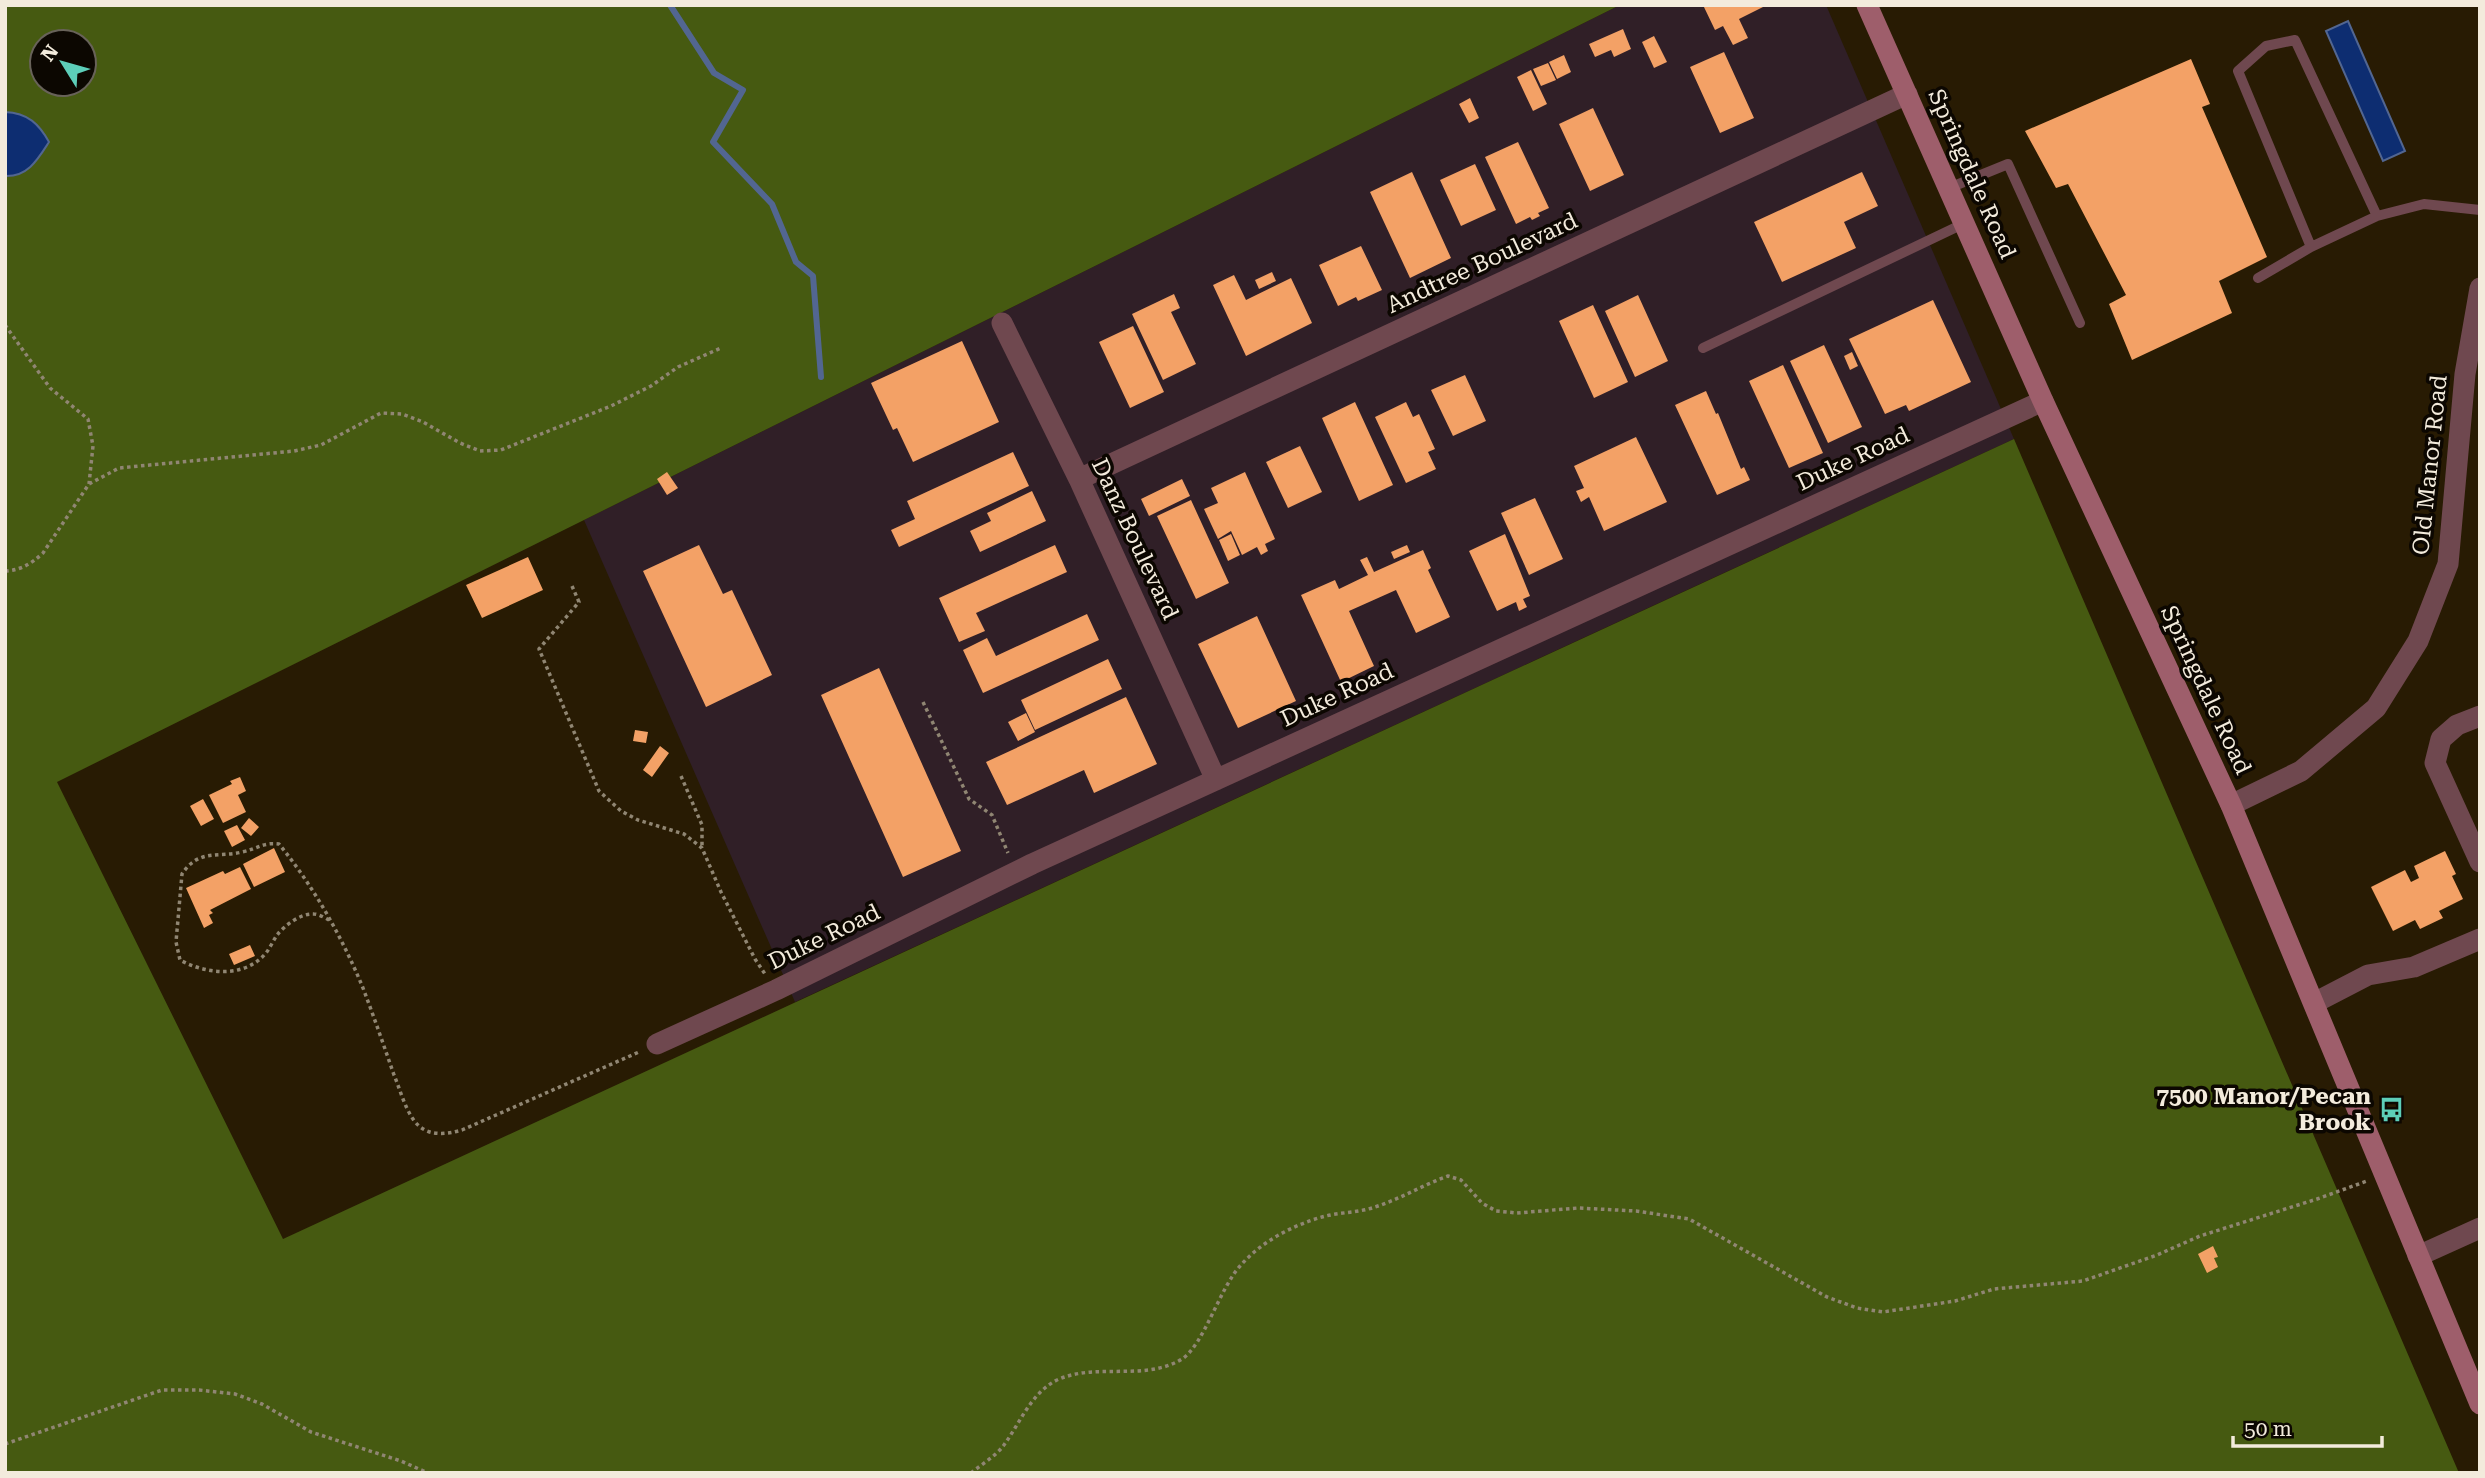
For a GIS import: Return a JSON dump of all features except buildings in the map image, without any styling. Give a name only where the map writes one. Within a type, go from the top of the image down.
[{"type":"main road","name":"Springdale Road","points":[[1867,5],[2043,401],[2231,805],[2480,1404]]},
{"type":"street","name":"Andtree Boulevard","points":[[1079,479],[1907,94]]},
{"type":"street","name":"Old Manor Road","points":[[2231,805],[2301,771],[2376,708],[2418,641],[2448,564],[2465,374],[2480,288]]},
{"type":"street","name":"Danz Boulevard","points":[[1002,323],[1079,479],[1216,779]]},
{"type":"street","name":"Duke Road","points":[[657,1044],[776,990],[1016,872],[1216,779],[2043,401]]},
{"type":"street","points":[[2480,716],[2457,725],[2441,739],[2435,763],[2480,862]]},
{"type":"street","points":[[2314,1003],[2368,975],[2414,967],[2480,939]]},
{"type":"street","points":[[2417,1256],[2480,1228]]},
{"type":"lane","points":[[2311,247],[2238,71],[2266,46],[2295,40],[2377,216]]},
{"type":"lane","points":[[1949,188],[2008,164],[2080,323]]},
{"type":"lane","points":[[2258,278],[2311,247],[2377,216],[2424,204],[2480,211]]},
{"type":"lane","points":[[1703,348],[1965,223]]},
{"type":"path","points":[[5,325],[50,388],[88,419],[93,446],[89,484],[43,553],[33,563],[17,570],[5,571]]},
{"type":"path","points":[[89,484],[119,468],[295,451],[321,445],[382,413],[402,414],[423,422],[480,451],[501,450],[611,405],[651,386],[678,367],[721,348]]},
{"type":"path","points":[[572,586],[579,602],[539,649],[599,792],[621,811],[638,820],[684,834],[702,848]]},
{"type":"path","points":[[923,702],[969,799],[992,815],[1016,872]]},
{"type":"path","points":[[681,776],[702,825],[702,848],[755,959],[776,990]]},
{"type":"path","points":[[329,920],[315,913],[299,917],[278,933],[265,955],[247,968],[227,972],[195,968],[180,960],[176,942],[182,874],[187,866],[205,856],[241,853],[265,842],[279,844],[305,878],[329,920],[362,987],[403,1098],[414,1121],[428,1132],[443,1135],[462,1130],[657,1044]]},
{"type":"path","points":[[971,1473],[1002,1448],[1036,1395],[1056,1380],[1080,1374],[1162,1368],[1185,1357],[1204,1329],[1228,1281],[1241,1264],[1288,1230],[1323,1217],[1372,1208],[1448,1176],[1461,1180],[1482,1203],[1496,1211],[1517,1213],[1578,1208],[1636,1211],[1689,1219],[1827,1297],[1857,1308],[1883,1312],[1955,1301],[1994,1289],[2083,1281],[2157,1255],[2200,1236],[2384,1175]]},
{"type":"path","points":[[5,1444],[162,1390],[199,1390],[235,1394],[262,1404],[311,1433],[401,1461],[428,1473]]},
{"type":"shaded area","points":[[1620,5],[1826,5],[2014,439],[795,1002],[584,520]]},
{"type":"green space","points":[[5,5],[1620,5],[57,782],[283,1239],[2014,439],[2459,1473],[5,1473]]},
{"type":"water","points":[[2348,21],[2405,151],[2383,161],[2326,31]]},
{"type":"water","points":[[5,112],[32,121],[49,142],[32,166],[13,176],[5,176]]},
{"type":"waterway","points":[[670,5],[714,73],[743,90],[713,142],[772,204],[796,262],[813,276],[821,377]]},
{"type":"place","name":"7500 Manor/Pecan Brook","points":[[2391,1109]]}]
